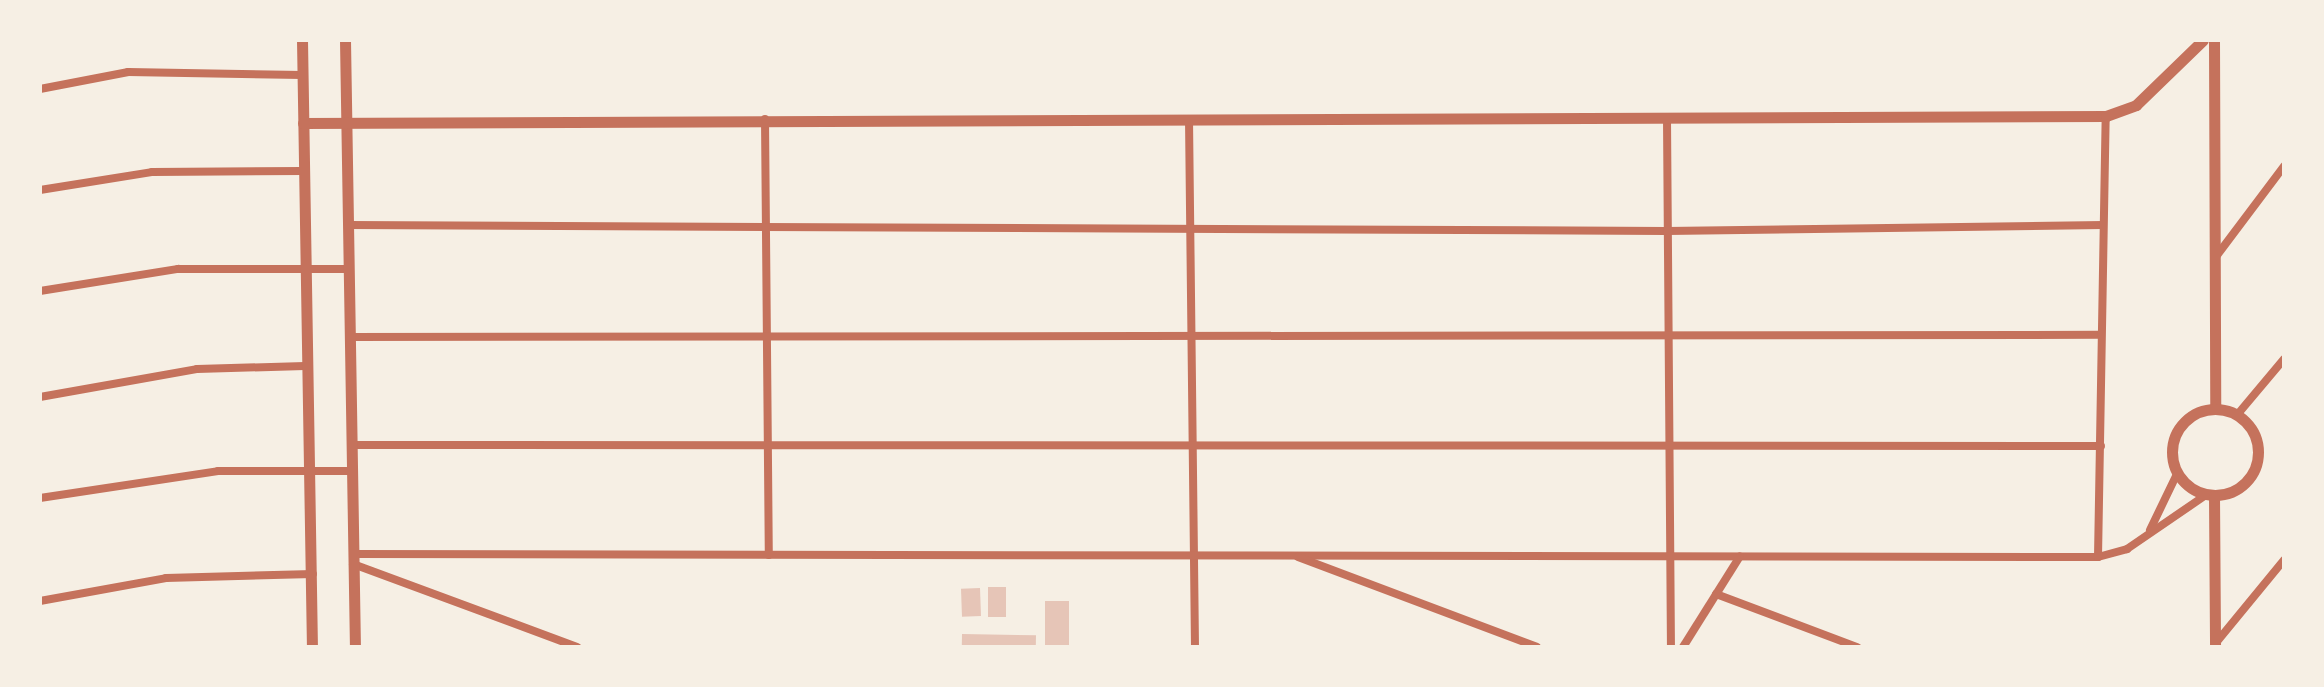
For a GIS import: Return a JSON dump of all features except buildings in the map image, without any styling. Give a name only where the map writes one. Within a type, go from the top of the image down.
[{"type":"street","points":[[302,40],[303,269],[313,574],[312,647]]},
{"type":"street","points":[[345,40],[355,647]]},
{"type":"street","points":[[303,123],[2106,116],[2136,105],[2203,40]]},
{"type":"street","points":[[2214,40],[2215,409]]},
{"type":"street","points":[[40,89],[128,72],[302,75]]},
{"type":"street","points":[[2098,557],[2106,116]]},
{"type":"street","points":[[765,119],[769,555]]},
{"type":"street","points":[[1189,119],[1193,225],[1191,446],[1195,647]]},
{"type":"street","points":[[1667,119],[1666,336],[1671,647]]},
{"type":"street","points":[[2214,259],[2284,166]]},
{"type":"street","points":[[40,190],[152,172],[303,171]]},
{"type":"street","points":[[348,225],[768,229],[1193,225],[1667,231],[2103,225]]},
{"type":"street","points":[[40,291],[178,269],[349,269]]},
{"type":"street","points":[[350,337],[1194,339],[2101,335]]},
{"type":"street","points":[[2237,415],[2284,359]]},
{"type":"street","points":[[40,397],[184,370],[305,366]]},
{"type":"street","points":[[353,559],[769,555],[2098,557],[2147,534],[2210,496],[2241,488],[2257,464],[2256,436],[2237,415],[2215,409],[2177,430],[2177,474],[2147,534]]},
{"type":"street","points":[[351,445],[766,448],[2101,446]]},
{"type":"street","points":[[40,498],[218,471],[351,471]]},
{"type":"street","points":[[2177,474],[2210,496]]},
{"type":"street","points":[[2210,496],[2215,645]]},
{"type":"street","points":[[1294,555],[1537,647]]},
{"type":"street","points":[[1683,647],[1740,556]]},
{"type":"street","points":[[353,559],[577,647]]},
{"type":"street","points":[[2215,645],[2284,560]]},
{"type":"street","points":[[40,601],[166,578],[313,574]]},
{"type":"street","points":[[1716,594],[1857,647]]}]
